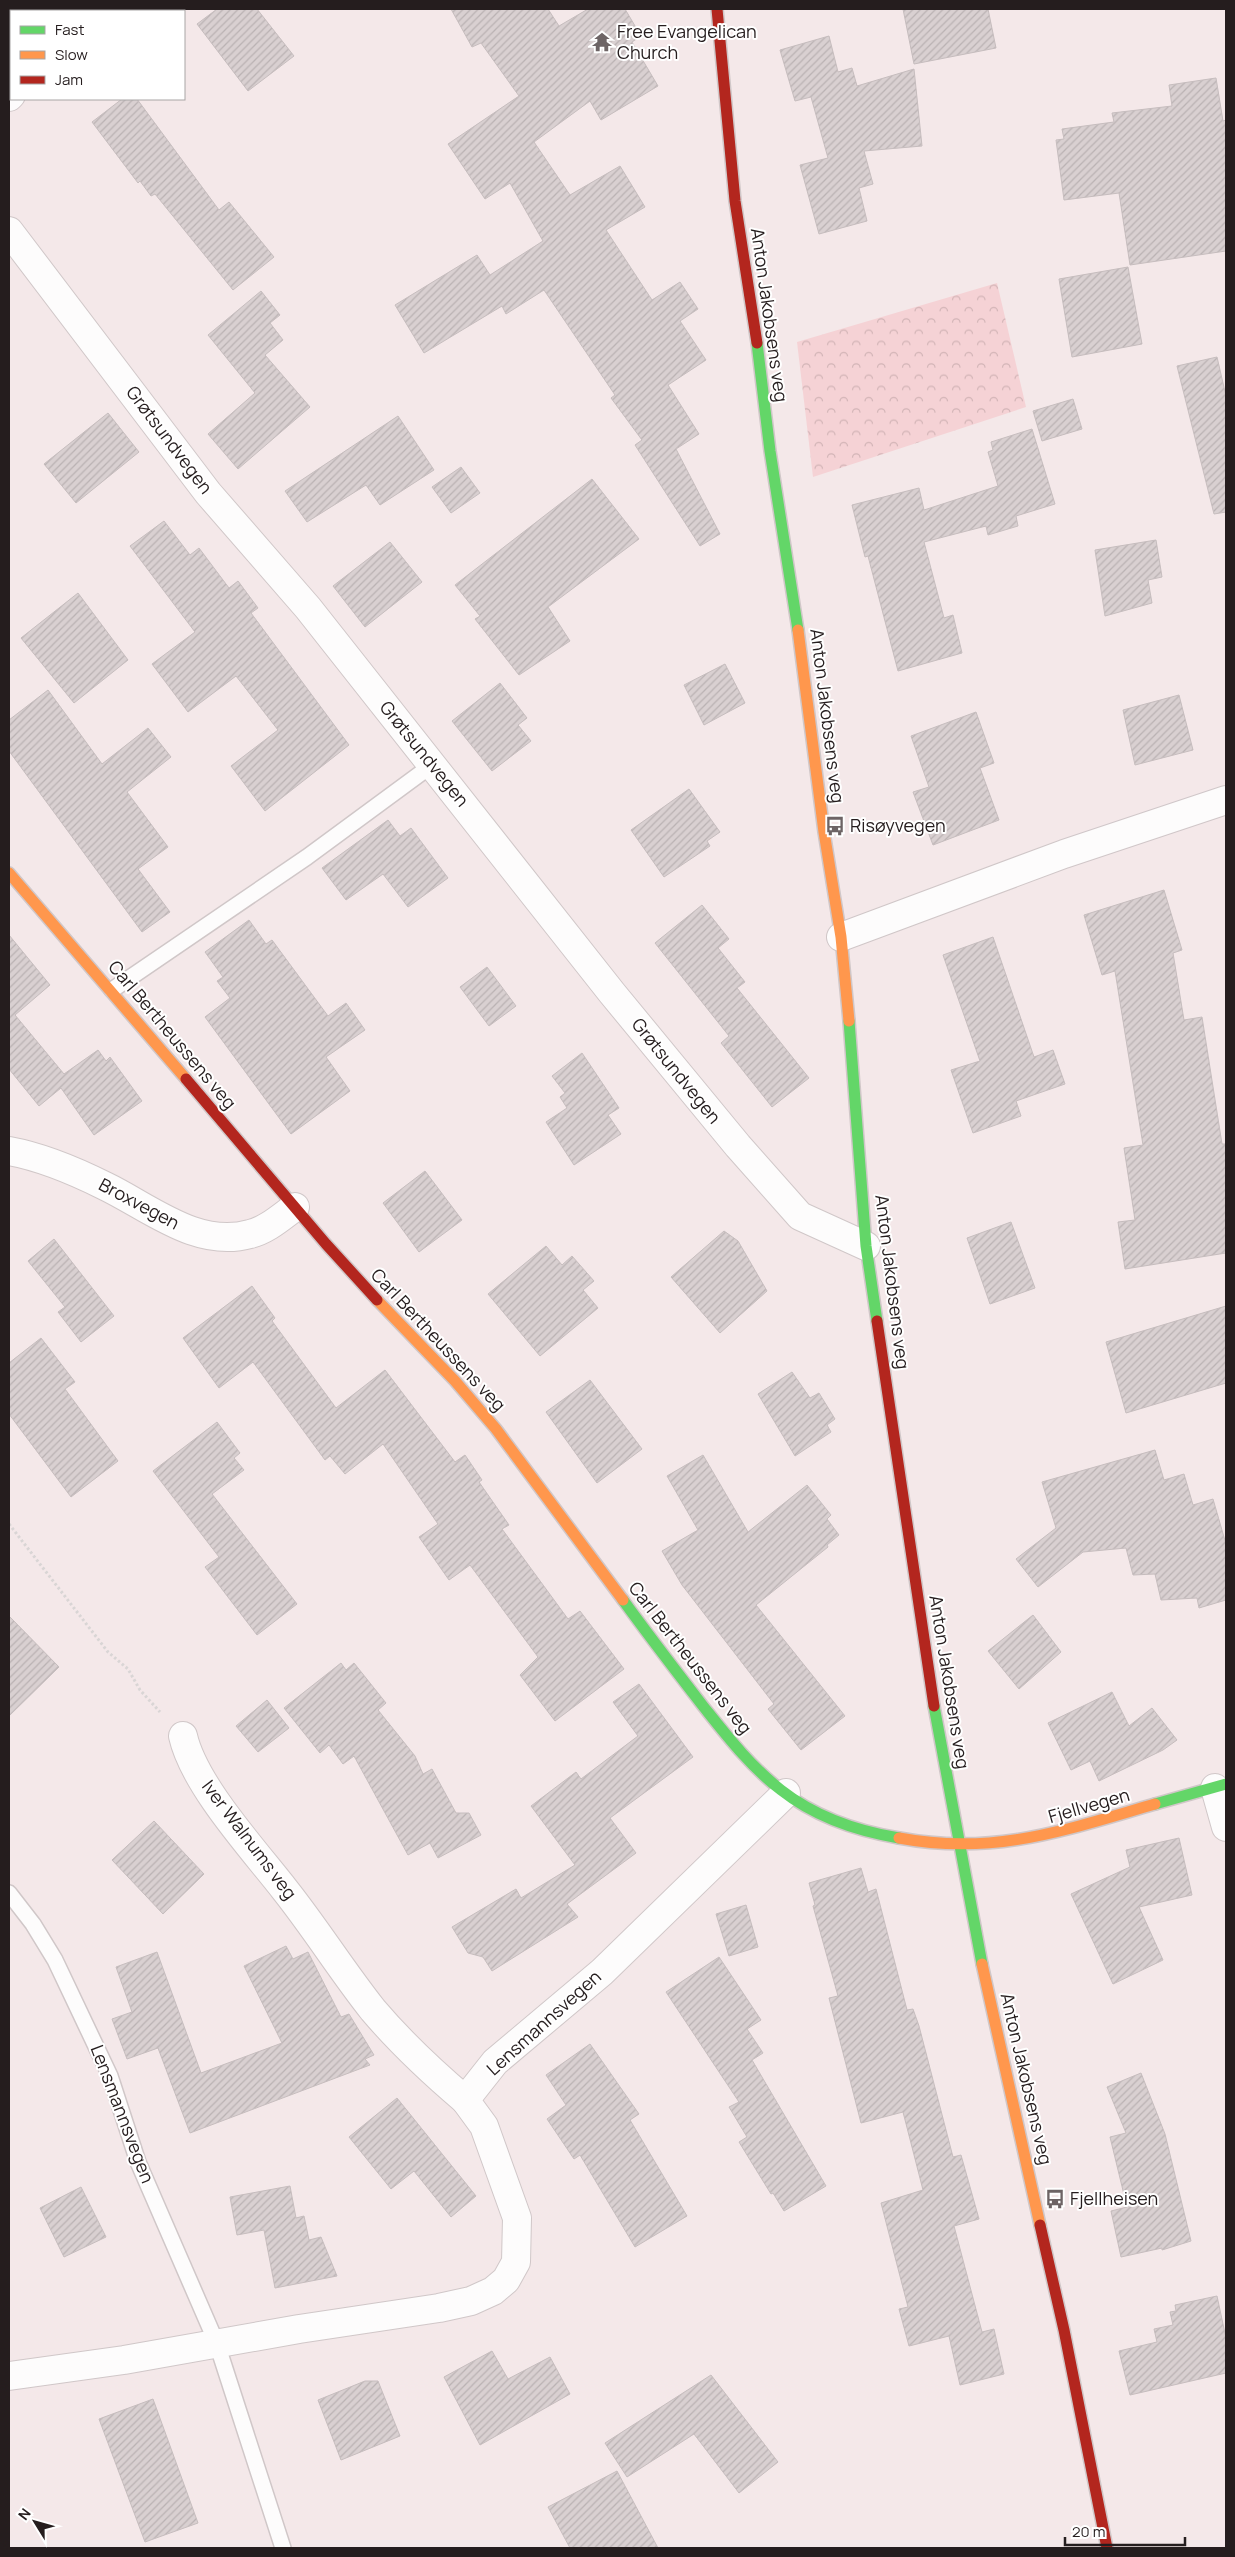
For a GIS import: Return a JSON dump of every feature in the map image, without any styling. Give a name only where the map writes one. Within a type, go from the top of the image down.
[{"type":"street","name":"Anton Jakobsens veg","points":[[717,9],[735,201],[755,328],[770,452],[800,643],[824,832],[840,937],[858,1117],[866,1246],[889,1392],[927,1667],[959,1844],[993,2015],[1064,2330],[1107,2548]]},
{"type":"street","name":"Grøtsundvegen","points":[[9,231],[208,493],[308,608],[659,1051],[791,1207],[805,1219],[866,1246]]},
{"type":"street","points":[[840,937],[999,877],[1226,800]]},
{"type":"street","name":"Carl Bertheussens veg","points":[[9,873],[112,990],[378,1303],[461,1386],[496,1429],[696,1697],[742,1753],[770,1781],[786,1793],[834,1820],[890,1837],[959,1844]]},
{"type":"street","name":"Broxvegen","points":[[9,1151],[74,1171],[107,1186],[161,1218],[186,1229],[210,1235],[235,1237],[250,1234],[264,1228],[296,1207]]},
{"type":"street","name":"Iver Walnums veg","points":[[183,1736],[186,1750],[216,1802],[304,1914],[348,1978],[374,2011],[421,2063],[465,2100]]},
{"type":"street","points":[[1220,1786],[1226,1827]]},
{"type":"street","name":"Fjellvegen","points":[[959,1844],[1020,1842],[1220,1786]]},
{"type":"street","name":"Lensmannsvegen","points":[[465,2100],[495,2062],[602,1972],[786,1793]]},
{"type":"street","points":[[9,2376],[440,2308],[471,2301],[492,2291],[506,2280],[516,2262],[517,2218],[484,2126],[465,2100]]},
{"type":"lane","points":[[112,990],[298,862],[432,765]]},
{"type":"lane","name":"Lensmannsvegen","points":[[9,1893],[33,1924],[55,1960],[90,2030],[110,2076],[138,2162],[217,2344],[283,2548]]},
{"type":"path","points":[[9,1524],[108,1652],[128,1669],[140,1690],[183,1736]]},
{"type":"green space","points":[[997,283],[1026,407],[813,477],[797,342]]},
{"type":"building","points":[[217,9],[257,9],[294,56],[248,91],[197,24]]},
{"type":"building","points":[[451,9],[548,9],[559,26],[588,9],[625,9],[641,36],[632,42],[658,86],[601,120],[590,101],[534,142],[570,195],[620,166],[645,207],[606,230],[652,300],[680,282],[698,309],[680,321],[706,360],[668,385],[699,434],[676,449],[720,534],[700,546],[635,445],[642,440],[611,398],[615,395],[544,290],[506,314],[502,306],[424,353],[395,305],[477,255],[490,275],[543,241],[510,183],[485,199],[448,144],[519,96],[481,43],[472,47]]},
{"type":"building","points":[[903,9],[988,9],[996,48],[914,64]]},
{"type":"building","points":[[829,36],[838,72],[852,68],[857,86],[914,69],[922,146],[864,151],[873,184],[859,188],[867,221],[819,234],[800,165],[828,158],[811,97],[795,101],[780,50]]},
{"type":"building","points":[[1216,78],[1223,121],[1226,120],[1226,251],[1130,265],[1119,193],[1064,200],[1056,140],[1064,139],[1062,129],[1114,122],[1112,113],[1172,106],[1169,85]]},
{"type":"building","points":[[121,100],[138,100],[219,210],[229,202],[274,257],[233,290],[155,194],[151,196],[140,181],[138,183],[92,122]]},
{"type":"building","points":[[1128,267],[1142,344],[1072,357],[1059,279]]},
{"type":"building","points":[[261,291],[280,315],[270,323],[283,340],[265,355],[310,407],[238,469],[208,434],[255,393],[208,335]]},
{"type":"building","points":[[1217,357],[1226,396],[1226,512],[1214,514],[1177,366]]},
{"type":"building","points":[[1073,399],[1082,429],[1042,441],[1033,411]]},
{"type":"building","points":[[108,413],[139,452],[76,503],[44,464]]},
{"type":"building","points":[[398,416],[434,470],[380,505],[366,485],[307,522],[285,491]]},
{"type":"building","points":[[1032,429],[1055,504],[1016,516],[1018,526],[988,535],[986,526],[924,542],[944,618],[953,615],[962,653],[898,671],[868,556],[865,557],[852,505],[919,488],[924,510],[998,486],[988,452],[993,450],[991,442]]},
{"type":"building","points":[[461,467],[480,493],[451,513],[432,487]]},
{"type":"building","points":[[592,479],[639,539],[548,607],[570,641],[519,675],[475,619],[480,616],[455,585]]},
{"type":"building","points":[[164,521],[190,555],[199,548],[229,588],[238,581],[258,608],[251,613],[349,745],[265,811],[231,766],[278,730],[236,676],[188,712],[152,664],[195,632],[130,546]]},
{"type":"building","points":[[1156,540],[1162,577],[1148,580],[1152,603],[1105,616],[1095,550]]},
{"type":"building","points":[[390,542],[422,582],[365,627],[333,586]]},
{"type":"building","points":[[78,593],[128,660],[74,703],[21,638]]},
{"type":"building","points":[[725,664],[745,703],[704,725],[684,685]]},
{"type":"building","points":[[500,683],[527,718],[518,725],[531,741],[492,771],[452,721]]},
{"type":"building","points":[[48,690],[102,764],[148,728],[171,757],[127,792],[168,847],[138,869],[170,912],[142,932],[9,751],[9,720]]},
{"type":"building","points":[[1179,695],[1193,750],[1135,765],[1123,710]]},
{"type":"building","points":[[976,712],[994,763],[980,768],[999,820],[933,845],[913,792],[929,787],[911,736]]},
{"type":"building","points":[[689,789],[720,832],[707,841],[710,846],[664,877],[631,830]]},
{"type":"building","points":[[388,820],[400,836],[411,828],[448,878],[408,907],[383,874],[346,900],[322,868]]},
{"type":"building","points":[[1164,890],[1182,950],[1173,953],[1184,1020],[1202,1017],[1222,1144],[1226,1144],[1226,1253],[1125,1269],[1118,1222],[1135,1220],[1124,1148],[1143,1145],[1115,971],[1102,975],[1084,915]]},
{"type":"building","points":[[702,905],[729,939],[718,948],[745,982],[737,988],[809,1078],[772,1107],[721,1043],[729,1036],[655,943]]},
{"type":"building","points":[[249,920],[266,944],[272,940],[328,1016],[346,1003],[365,1030],[326,1057],[350,1091],[291,1134],[205,1017],[230,998],[217,981],[223,977],[205,952]]},
{"type":"building","points":[[9,935],[50,985],[15,1015],[64,1074],[98,1050],[106,1061],[110,1057],[142,1101],[94,1135],[61,1088],[39,1106],[9,1069]]},
{"type":"building","points":[[993,937],[1034,1057],[1053,1050],[1065,1084],[1016,1101],[1021,1116],[973,1133],[951,1070],[980,1061],[943,955]]},
{"type":"building","points":[[487,967],[516,1006],[489,1026],[460,987]]},
{"type":"building","points":[[582,1053],[619,1108],[608,1115],[621,1134],[574,1165],[546,1122],[567,1108],[560,1097],[565,1093],[552,1076]]},
{"type":"building","points":[[425,1171],[462,1220],[419,1252],[383,1203]]},
{"type":"building","points":[[1011,1222],[1035,1288],[990,1304],[967,1238]]},
{"type":"building","points":[[724,1231],[738,1241],[767,1291],[720,1333],[671,1277]]},
{"type":"building","points":[[54,1239],[114,1316],[81,1342],[58,1312],[65,1307],[28,1261]]},
{"type":"building","points":[[546,1246],[562,1265],[572,1256],[594,1281],[583,1290],[598,1308],[540,1356],[488,1294]]},
{"type":"building","points":[[252,1286],[275,1318],[272,1321],[336,1408],[385,1370],[455,1462],[465,1455],[482,1480],[479,1482],[509,1525],[502,1529],[568,1619],[580,1611],[624,1669],[555,1721],[520,1675],[538,1657],[470,1565],[449,1580],[419,1537],[438,1524],[383,1444],[345,1474],[330,1456],[325,1460],[253,1362],[219,1388],[183,1338]]},
{"type":"building","points":[[1226,1306],[1226,1383],[1126,1413],[1106,1342]]},
{"type":"building","points":[[41,1338],[75,1382],[65,1389],[118,1461],[71,1497],[9,1414],[9,1363]]},
{"type":"building","points":[[792,1372],[810,1398],[819,1393],[835,1419],[827,1425],[831,1432],[795,1456],[758,1394]]},
{"type":"building","points":[[590,1380],[642,1449],[597,1483],[546,1412]]},
{"type":"building","points":[[217,1422],[240,1453],[234,1458],[244,1470],[212,1494],[297,1604],[257,1635],[205,1567],[219,1557],[153,1471]]},
{"type":"building","points":[[1155,1450],[1164,1480],[1184,1474],[1193,1505],[1213,1499],[1226,1544],[1226,1600],[1199,1608],[1197,1598],[1161,1600],[1155,1574],[1133,1575],[1126,1548],[1083,1552],[1038,1587],[1016,1559],[1056,1528],[1042,1482]]},
{"type":"building","points":[[703,1455],[748,1532],[807,1485],[831,1515],[827,1519],[839,1535],[827,1545],[828,1547],[756,1605],[845,1716],[801,1750],[768,1709],[774,1704],[682,1585],[662,1551],[698,1530],[667,1476]]},
{"type":"building","points":[[1033,1615],[1061,1652],[1019,1689],[988,1651]]},
{"type":"building","points":[[9,1616],[59,1667],[9,1716]]},
{"type":"building","points":[[341,1663],[346,1670],[354,1663],[386,1703],[378,1710],[415,1756],[423,1774],[432,1769],[456,1813],[469,1813],[481,1835],[438,1858],[430,1843],[408,1855],[354,1756],[343,1764],[329,1745],[320,1753],[284,1708]]},
{"type":"building","points":[[639,1684],[693,1757],[610,1818],[636,1853],[567,1904],[578,1917],[492,1971],[483,1957],[468,1953],[452,1927],[516,1889],[521,1898],[575,1865],[531,1806],[576,1772],[581,1779],[638,1736],[613,1702]]},
{"type":"building","points":[[1112,1692],[1129,1726],[1152,1708],[1177,1740],[1163,1750],[1099,1781],[1090,1761],[1071,1770],[1048,1723]]},
{"type":"building","points":[[267,1700],[289,1728],[258,1752],[236,1726]]},
{"type":"building","points":[[154,1821],[204,1874],[163,1914],[112,1860]]},
{"type":"building","points":[[1179,1838],[1192,1895],[1139,1907],[1163,1960],[1113,1984],[1071,1894],[1130,1867],[1126,1850]]},
{"type":"building","points":[[861,1868],[868,1892],[876,1889],[907,2010],[913,2009],[919,2026],[953,2157],[961,2155],[979,2219],[954,2226],[982,2332],[994,2329],[1004,2374],[960,2385],[949,2336],[909,2346],[899,2309],[908,2307],[881,2203],[923,2190],[903,2112],[861,2123],[829,1998],[838,1996],[813,1906],[815,1905],[809,1883]]},
{"type":"building","points":[[746,1905],[758,1947],[729,1956],[716,1914]]},
{"type":"building","points":[[286,1946],[293,1959],[308,1952],[341,2017],[349,2014],[374,2055],[365,2059],[370,2065],[190,2133],[158,2048],[127,2059],[112,2019],[132,2012],[116,1967],[157,1952],[201,2073],[282,2043],[244,1966]]},
{"type":"building","points":[[719,1957],[761,2020],[747,2029],[763,2053],[752,2060],[826,2186],[784,2211],[773,2193],[771,2194],[739,2142],[747,2137],[729,2107],[739,2102],[666,1992]]},
{"type":"building","points":[[590,2044],[639,2114],[630,2120],[687,2216],[635,2247],[580,2155],[574,2159],[547,2119],[566,2105],[546,2075]]},
{"type":"building","points":[[1141,2073],[1165,2134],[1191,2241],[1162,2250],[1162,2248],[1121,2257],[1111,2211],[1127,2207],[1110,2137],[1126,2133],[1107,2087]]},
{"type":"building","points":[[397,2098],[476,2196],[451,2217],[414,2171],[391,2189],[349,2137]]},
{"type":"building","points":[[290,2186],[296,2218],[304,2216],[309,2240],[321,2237],[337,2276],[275,2288],[264,2230],[237,2235],[230,2197]]},
{"type":"building","points":[[81,2187],[106,2237],[64,2257],[40,2208]]},
{"type":"building","points":[[1217,2296],[1226,2338],[1226,2373],[1130,2395],[1119,2351],[1157,2342],[1154,2329],[1173,2325],[1170,2312],[1176,2311],[1175,2305]]},
{"type":"building","points":[[492,2351],[508,2379],[550,2357],[570,2394],[480,2445],[444,2377]]},
{"type":"building","points":[[711,2375],[778,2462],[739,2493],[694,2434],[627,2477],[605,2443]]},
{"type":"building","points":[[365,2381],[378,2381],[400,2436],[341,2460],[318,2400]]},
{"type":"building","points":[[153,2399],[198,2523],[145,2542],[99,2419]]},
{"type":"building","points":[[617,2471],[658,2548],[570,2548],[548,2507]]},
{"type":"traffic: fast","points":[[757,343],[770,451],[798,630]]},
{"type":"traffic: fast","points":[[849,1021],[866,1246],[877,1321]]},
{"type":"traffic: fast","points":[[623,1600],[721,1728],[749,1761],[770,1781],[794,1799],[822,1815],[852,1827],[899,1838]]},
{"type":"traffic: fast","points":[[934,1706],[982,1964]]},
{"type":"traffic: fast","points":[[1155,1804],[1226,1784]]},
{"type":"traffic: slow","points":[[798,630],[824,832],[841,937],[849,1021]]},
{"type":"traffic: slow","points":[[9,873],[186,1079]]},
{"type":"traffic: slow","points":[[377,1300],[455,1381],[496,1429],[623,1600]]},
{"type":"traffic: slow","points":[[899,1838],[934,1843],[967,1844],[1029,1838],[1091,1823],[1155,1804]]},
{"type":"traffic: slow","points":[[982,1964],[1040,2225]]},
{"type":"traffic: jam","points":[[717,9],[735,201],[757,343]]},
{"type":"traffic: jam","points":[[186,1079],[326,1244],[377,1300]]},
{"type":"traffic: jam","points":[[877,1321],[934,1706]]},
{"type":"traffic: jam","points":[[1040,2225],[1064,2330],[1107,2548]]},
{"type":"place","name":"Free Evangelican Church","points":[[602,42]]},
{"type":"place","name":"Risøyvegen","points":[[835,826]]},
{"type":"place","name":"Fjellheisen","points":[[1055,2199]]}]
